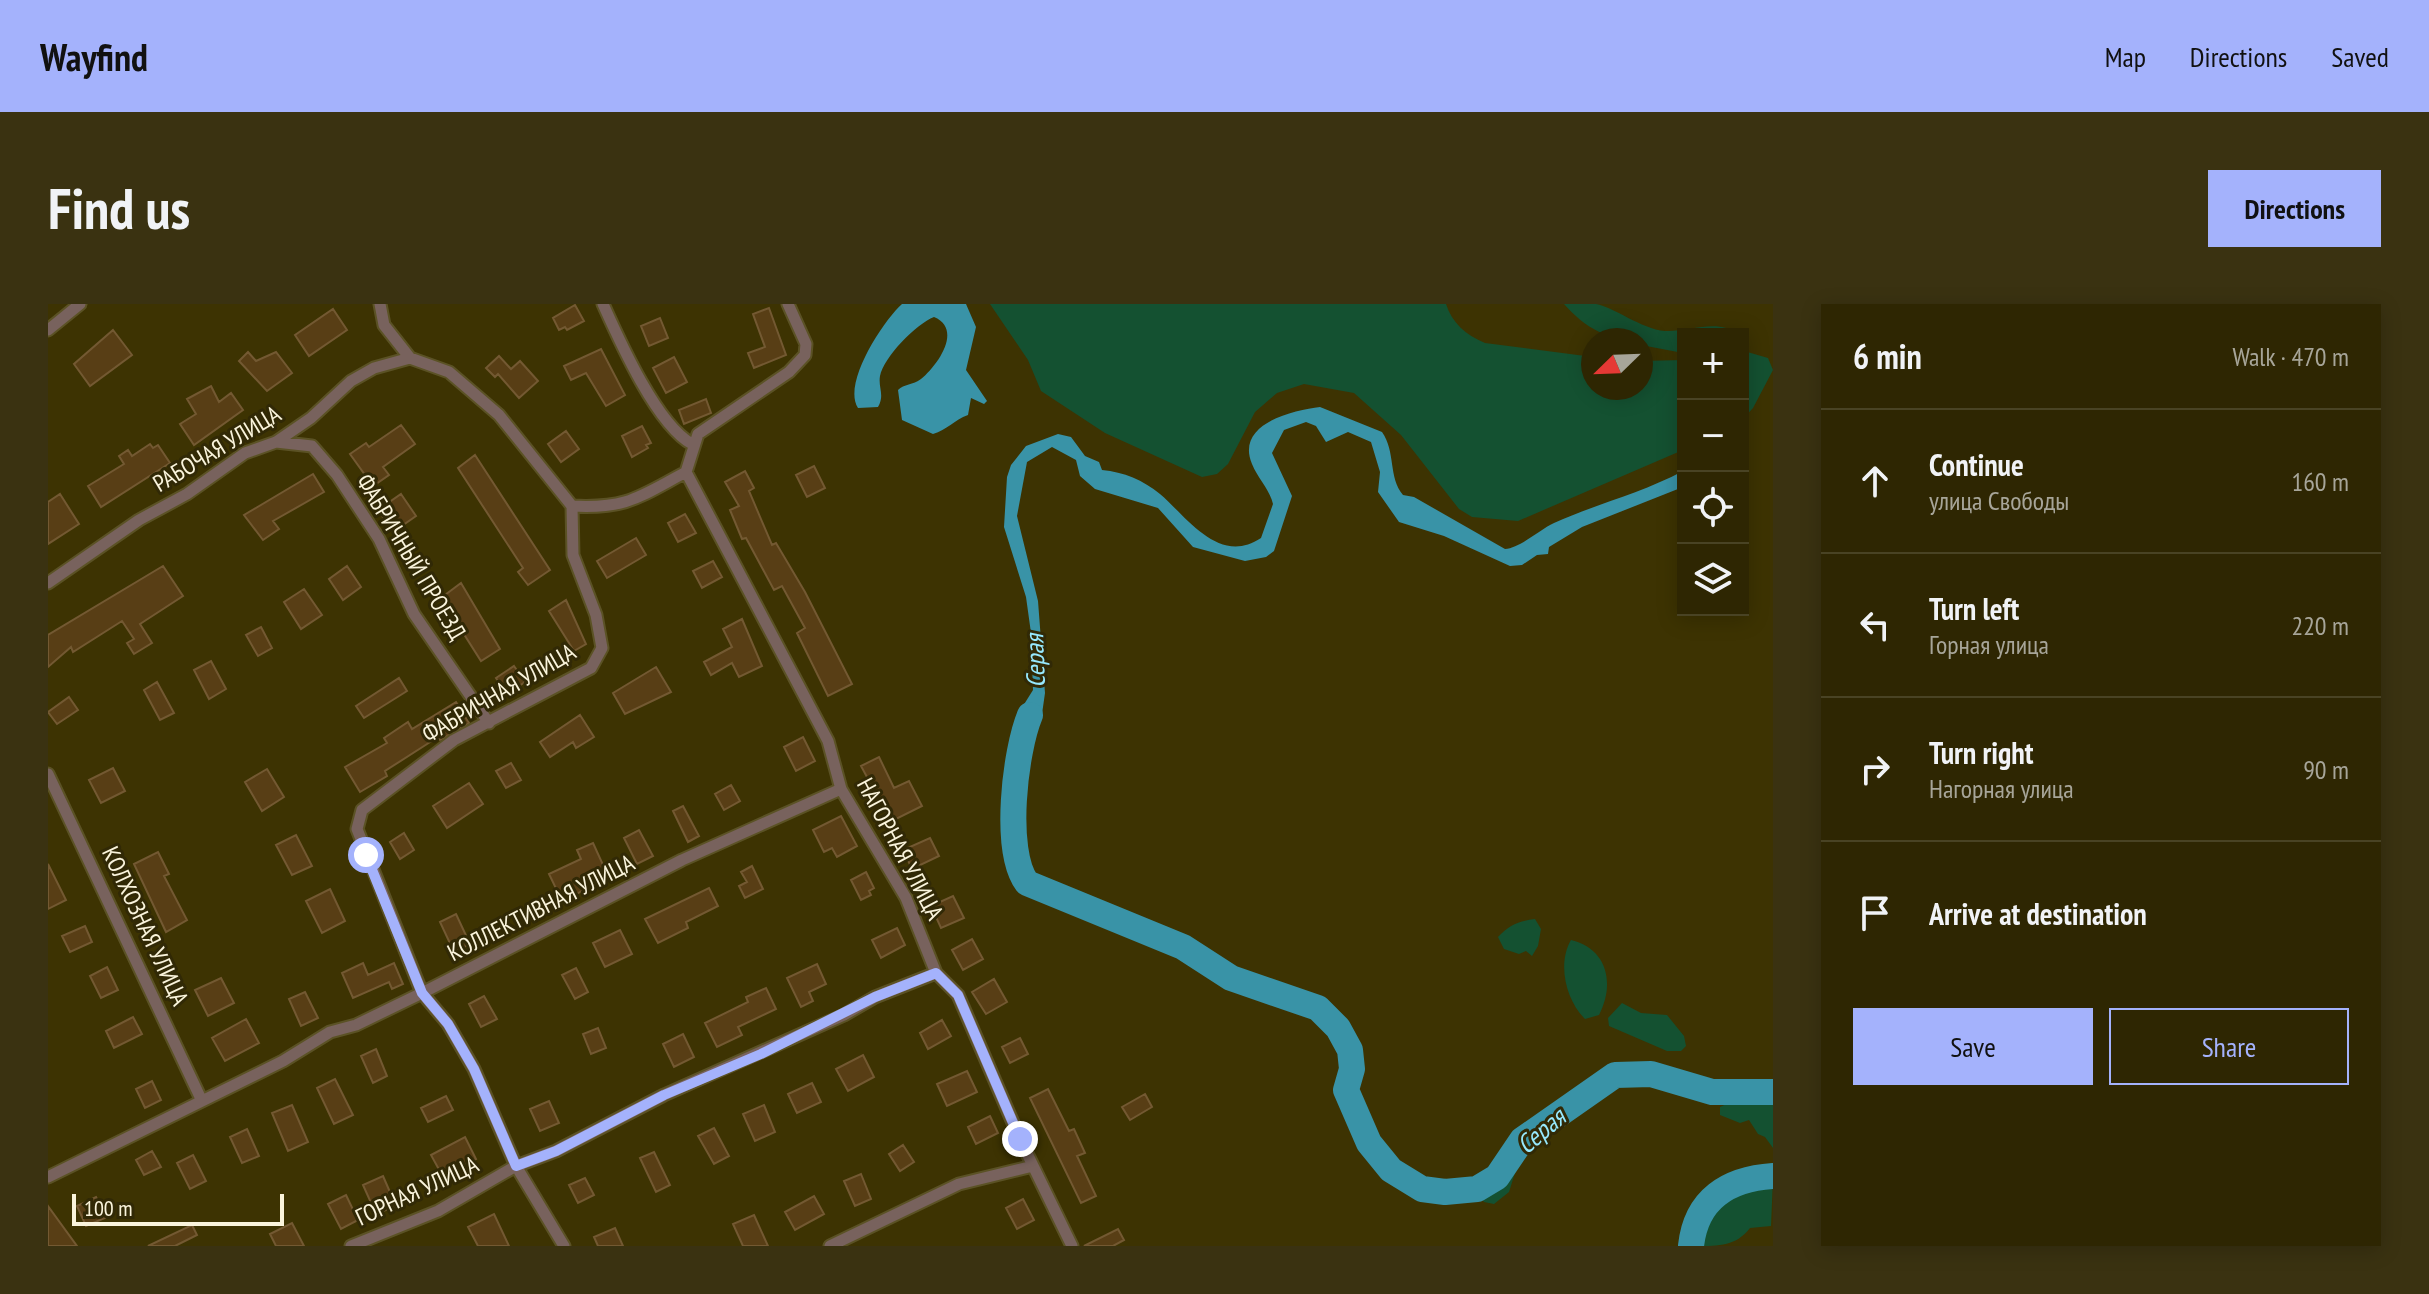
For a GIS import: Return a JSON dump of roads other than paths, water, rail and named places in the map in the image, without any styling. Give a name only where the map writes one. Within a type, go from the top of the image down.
[{"type":"street","points":[[48,330],[80,304]]},
{"type":"street","points":[[380,304],[384,325],[410,358],[449,372],[499,415],[572,506],[608,508],[627,503],[686,472],[692,444],[712,422],[789,372],[805,355],[806,344],[788,304]]},
{"type":"street","points":[[603,304],[625,354],[676,436],[692,444]]},
{"type":"street","name":"РАБОЧАЯ УЛИЦА","points":[[48,583],[245,453],[276,442],[311,418],[351,381],[374,368],[410,358]]},
{"type":"street","name":"ФАБРИЧНЫЙ ПРОЕЗД","points":[[276,442],[312,446],[337,475],[379,539],[414,614],[489,723]]},
{"type":"street","name":"НАГОРНАЯ УЛИЦА","points":[[686,472],[828,741],[841,789],[906,898],[936,973],[958,995],[1033,1166],[1072,1246]]},
{"type":"street","name":"ФАБРИЧНАЯ УЛИЦА","points":[[422,993],[357,829],[362,810],[454,740],[591,668],[602,648],[596,615],[573,555],[572,506]]},
{"type":"street","name":"КОЛХОЗНАЯ УЛИЦА","points":[[48,774],[201,1099]]},
{"type":"street","name":"КОЛЛЕКТИВНАЯ УЛИЦА","points":[[48,1177],[283,1061],[330,1032],[356,1025],[682,860],[841,789]]},
{"type":"street","name":"ГОРНАЯ УЛИЦА","points":[[351,1246],[438,1211],[516,1166],[556,1151],[664,1095],[789,1041],[875,997],[936,973]]},
{"type":"street","points":[[422,993],[448,1024],[474,1069],[516,1166],[564,1246]]},
{"type":"street","points":[[830,1246],[959,1184],[1033,1166]]},
{"type":"water","points":[[902,304],[966,304],[976,327],[966,370],[987,401],[984,404],[971,398],[968,415],[933,434],[902,420],[898,390],[921,379],[945,347],[947,330],[934,317],[910,334],[883,368],[878,407],[858,408],[855,397],[855,384],[867,353]]},
{"type":"water","points":[[1320,407],[1382,432],[1389,448],[1395,480],[1403,495],[1414,497],[1505,549],[1554,523],[1677,474],[1677,489],[1582,527],[1549,547],[1548,554],[1537,555],[1522,565],[1510,566],[1444,536],[1399,522],[1378,492],[1380,472],[1371,442],[1348,432],[1326,442],[1316,426],[1306,422],[1284,430],[1272,453],[1292,496],[1274,551],[1266,557],[1245,561],[1193,547],[1158,508],[1095,489],[1080,476],[1076,460],[1052,447],[1027,462],[1017,516],[1038,601],[1045,693],[1042,714],[1032,729],[1030,750],[1018,749],[1023,706],[1033,690],[1031,633],[1026,597],[1004,527],[1007,477],[1011,465],[1026,446],[1058,434],[1071,437],[1085,456],[1099,462],[1102,470],[1126,475],[1147,485],[1205,535],[1231,546],[1246,545],[1261,538],[1273,504],[1252,464],[1249,450],[1252,439],[1259,429],[1270,422]]},
{"type":"waterway","name":"Серая","points":[[1030,715],[1016,776],[1013,825],[1015,848],[1027,883],[1183,947],[1231,978],[1318,1008],[1338,1028],[1350,1050],[1352,1069],[1346,1090],[1369,1143],[1391,1170],[1422,1189],[1445,1192],[1477,1189],[1497,1177],[1522,1140],[1615,1075],[1651,1074],[1712,1092],[1773,1092]]},
{"type":"waterway","name":"Серая","points":[[1691,1246],[1700,1216],[1717,1194],[1742,1182],[1773,1176]]}]
